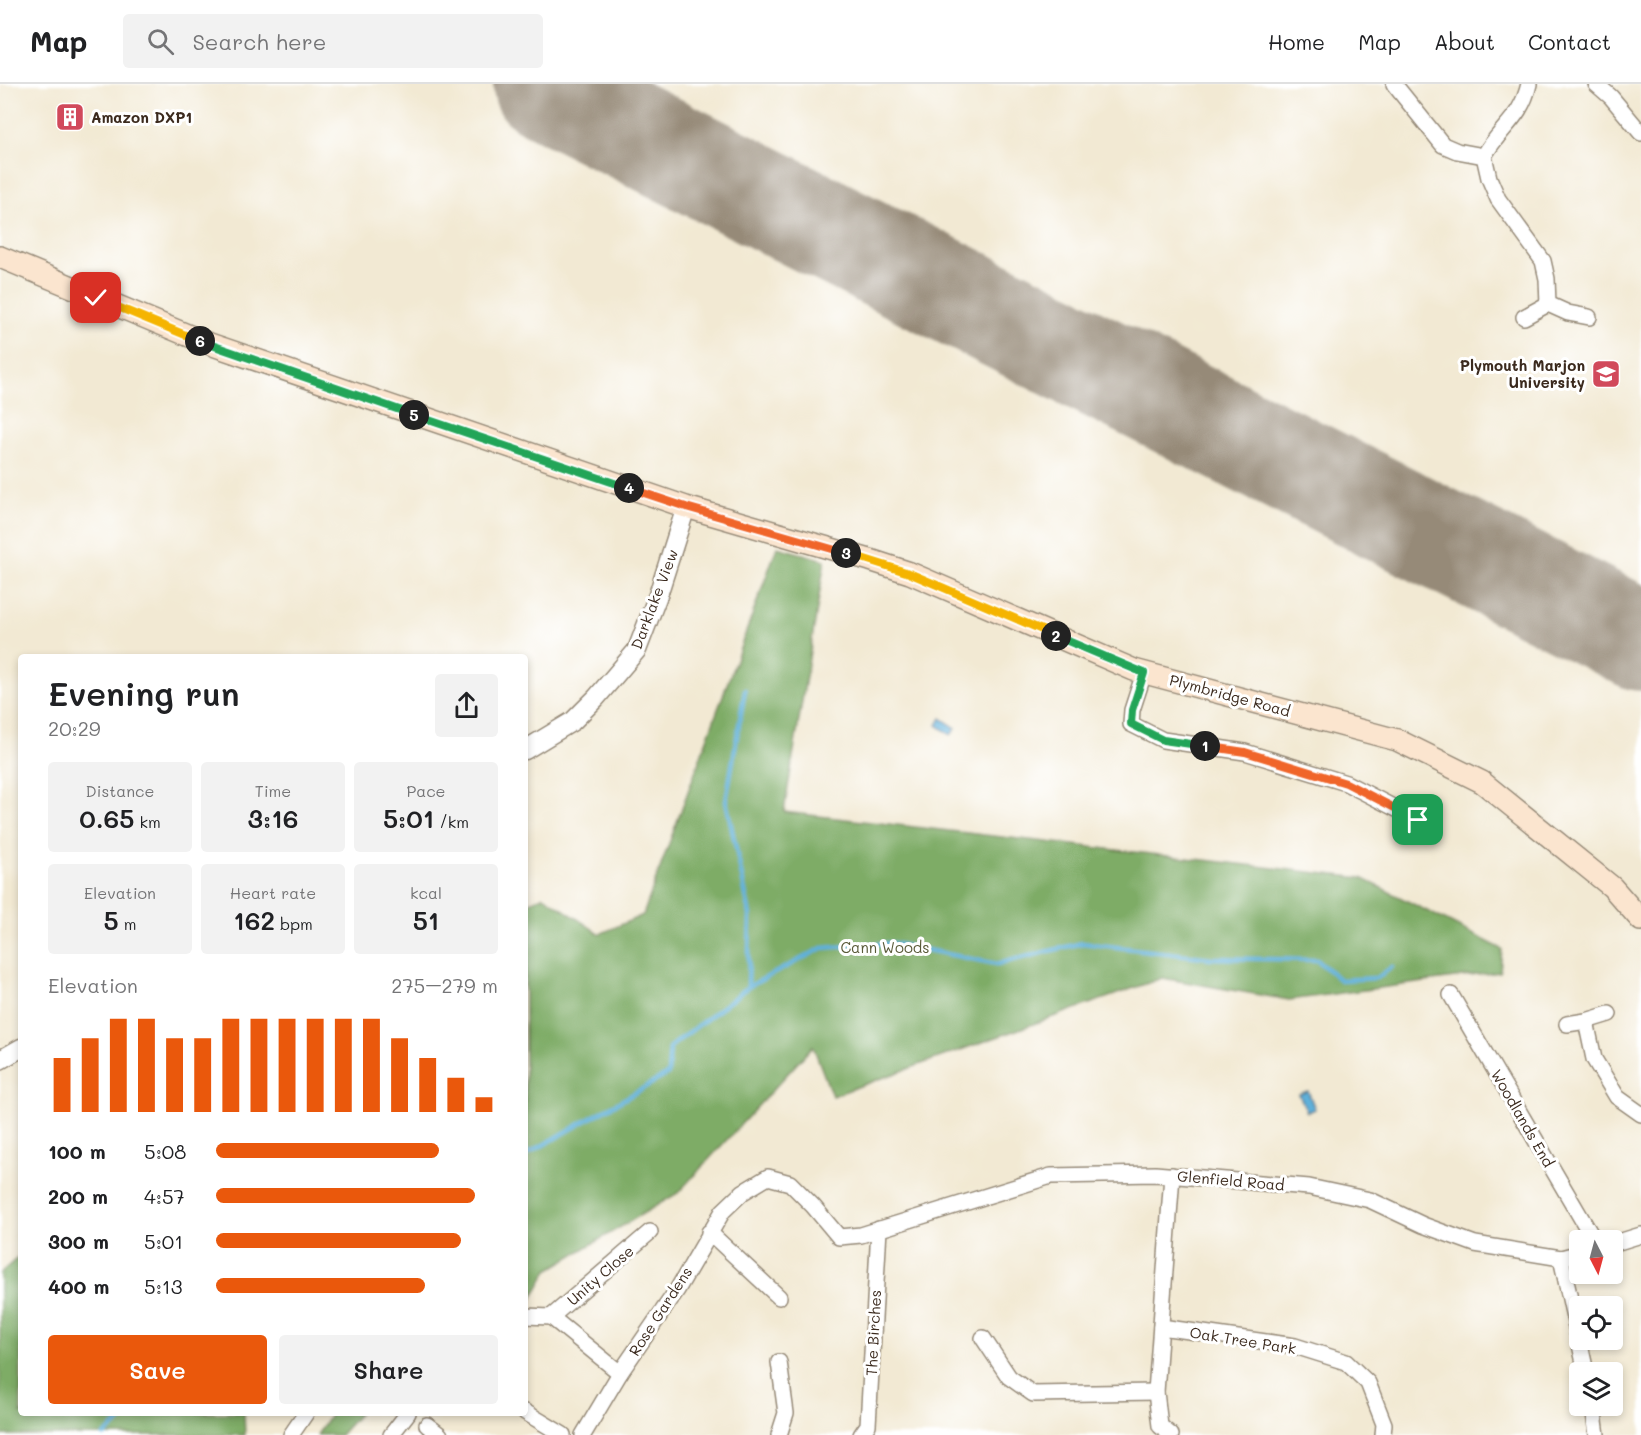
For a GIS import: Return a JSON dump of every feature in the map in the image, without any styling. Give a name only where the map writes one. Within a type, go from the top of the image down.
[{"type":"main road","name":"Plymbridge Road","points":[[0,257],[178,333],[686,507],[909,573],[1134,670],[1397,740],[1482,782],[1612,887],[1641,920]]},
{"type":"street","points":[[1394,84],[1443,146],[1484,156]]},
{"type":"street","points":[[1529,84],[1523,105],[1492,142],[1484,156],[1489,178],[1498,199],[1543,261],[1547,279],[1548,304]]},
{"type":"street","points":[[1596,84],[1611,97],[1641,133]]},
{"type":"street","points":[[1548,304],[1568,313],[1589,317]]},
{"type":"street","points":[[1524,317],[1548,304]]},
{"type":"street","name":"Darklake View","points":[[528,748],[573,721],[596,698],[636,650],[658,596],[686,507]]},
{"type":"street","points":[[1144,673],[1132,710],[1131,724],[1163,740],[1245,752],[1346,783],[1418,820]]},
{"type":"street","name":"Woodlands End","points":[[1451,995],[1588,1230]]},
{"type":"street","points":[[1567,1024],[1609,1014]]},
{"type":"street","points":[[1586,1021],[1594,1059],[1617,1097],[1641,1114]]},
{"type":"street","points":[[0,1060],[18,1050]]},
{"type":"street","points":[[1171,1435],[1160,1426],[1155,1392],[1172,1175]]},
{"type":"street","name":"Glenfield Road","points":[[742,1192],[768,1178],[790,1183],[839,1237],[861,1235],[1051,1176],[1172,1175],[1309,1187],[1370,1200],[1423,1225],[1475,1244],[1561,1258],[1569,1256]]},
{"type":"street","name":"Rose Gardens","points":[[583,1435],[620,1373],[677,1290],[709,1232],[723,1211],[742,1192]]},
{"type":"street","name":"The Birches","points":[[861,1435],[868,1425],[879,1229]]},
{"type":"street","name":"Unity Close","points":[[551,1317],[650,1232]]},
{"type":"street","points":[[709,1232],[779,1298]]},
{"type":"street","points":[[1623,1241],[1641,1235]]},
{"type":"street","points":[[1561,1258],[1584,1362]]},
{"type":"street","points":[[528,1316],[551,1317],[620,1373]]},
{"type":"street","name":"Oak Tree Park","points":[[1161,1328],[1295,1346],[1346,1362],[1368,1383],[1384,1424],[1383,1435]]},
{"type":"street","points":[[983,1338],[1009,1377],[1033,1394],[1155,1392]]},
{"type":"street","points":[[779,1362],[786,1413],[779,1435]]},
{"type":"street","points":[[528,1414],[563,1435]]},
{"type":"street","points":[[291,1435],[304,1416]]},
{"type":"street","points":[[391,1435],[406,1416]]},
{"type":"street","points":[[1594,1416],[1597,1435]]},
{"type":"street","points":[[427,1425],[440,1435]]},
{"type":"green space","name":"Cann Woods","points":[[777,547],[825,560],[784,812],[1362,878],[1502,949],[1500,972],[1289,1000],[1162,978],[832,1096],[813,1046],[678,1193],[548,1270],[528,1305],[528,903],[544,896],[600,934],[643,915]]},
{"type":"green space","points":[[18,1258],[18,1416],[244,1416],[245,1435],[0,1435],[0,1273]]},
{"type":"green space","points":[[329,1416],[357,1416],[340,1435],[317,1435]]},
{"type":"water","points":[[941,718],[956,728],[951,735],[937,725]]},
{"type":"water","points":[[1308,1091],[1315,1109],[1307,1112],[1299,1094]]},
{"type":"waterway","points":[[745,690],[726,801],[750,915],[748,987]]},
{"type":"waterway","points":[[528,1153],[668,1074],[670,1047],[748,987],[822,948],[892,943],[997,964],[1082,943],[1211,958],[1317,960],[1340,980],[1377,978],[1392,967]]},
{"type":"waterway","points":[[104,1435],[126,1416]]},
{"type":"runway","points":[[544,87],[1641,640]]},
{"type":"place","name":"Amazon DXP1","points":[[70,117]]},
{"type":"place","name":"Plymouth Marjon University","points":[[1606,374]]},
{"type":"route","points":[[96,298],[178,333],[686,507],[909,573],[1144,673],[1132,710],[1131,724],[1163,740],[1245,752],[1346,783],[1418,820]]}]
